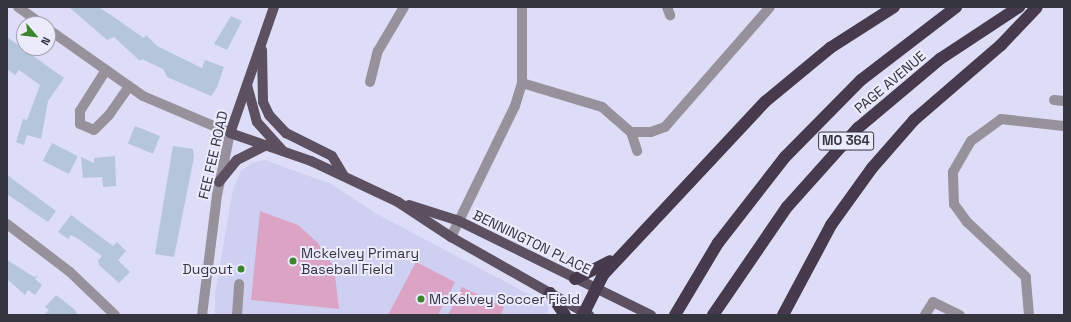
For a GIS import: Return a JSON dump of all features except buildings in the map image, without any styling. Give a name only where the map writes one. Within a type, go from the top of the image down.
[{"type":"highway","points":[[585,314],[595,288],[622,253],[766,102],[830,48],[894,7]]},
{"type":"highway","name":"PAGE AVENUE","points":[[675,315],[718,243],[785,157],[861,80],[956,7]]},
{"type":"highway","name":"PAGE AVENUE","points":[[713,315],[787,207],[858,128],[940,59],[1019,7]]},
{"type":"highway","points":[[783,315],[831,225],[877,162],[914,120],[1001,45],[1037,7]]},
{"type":"highway","points":[[575,279],[622,253]]},
{"type":"highway","points":[[550,293],[565,315]]},
{"type":"main road","name":"FEE FEE ROAD","points":[[230,133],[274,7]]},
{"type":"main road","points":[[262,42],[263,102],[269,115],[286,133],[332,156],[343,174]]},
{"type":"main road","points":[[247,85],[257,122],[283,151]]},
{"type":"main road","name":"BENNINGTON PLACE","points":[[230,133],[343,174],[398,202],[451,237],[585,314]]},
{"type":"main road","points":[[219,182],[237,160],[266,145]]},
{"type":"main road","name":"BENNINGTON PLACE","points":[[398,202],[459,221],[651,315]]},
{"type":"street","points":[[18,7],[30,16]]},
{"type":"street","points":[[370,82],[378,51],[404,7]]},
{"type":"street","points":[[451,237],[516,106],[522,83],[522,7]]},
{"type":"street","points":[[631,132],[651,132],[665,127],[770,7]]},
{"type":"street","points":[[56,35],[129,86],[168,108],[230,133]]},
{"type":"street","points":[[106,70],[80,111],[80,124],[94,130],[129,86]]},
{"type":"street","points":[[522,83],[602,107],[631,132],[637,151]]},
{"type":"street","points":[[1054,100],[1064,101]]},
{"type":"street","points":[[1029,315],[1026,277],[967,222],[954,204],[951,188],[953,172],[971,141],[1001,119],[1064,126]]},
{"type":"street","name":"FEE FEE ROAD","points":[[202,315],[219,182],[230,133]]},
{"type":"street","points":[[7,224],[70,272],[115,315]]},
{"type":"street","points":[[237,315],[239,284]]},
{"type":"street","points":[[925,315],[933,302],[960,315]]},
{"type":"shaded area","points":[[265,160],[331,184],[377,214],[549,305],[547,315],[215,315],[215,294],[233,189],[241,171],[252,163]]},
{"type":"shaded area","name":"Mckelvey Primary Baseball Field","points":[[260,211],[298,225],[318,243],[334,267],[339,309],[251,300]]},
{"type":"shaded area","name":"McKelvey Soccer Field","points":[[416,262],[455,282],[438,315],[388,315]]},
{"type":"shaded area","name":"McKelvey Soccer Field","points":[[462,287],[504,307],[501,315],[448,315]]},
{"type":"place","name":"Mckelvey Primary Baseball Field","points":[[293,261]]},
{"type":"place","name":"Dugout","points":[[241,269]]},
{"type":"place","name":"McKelvey Soccer Field","points":[[421,299]]}]
